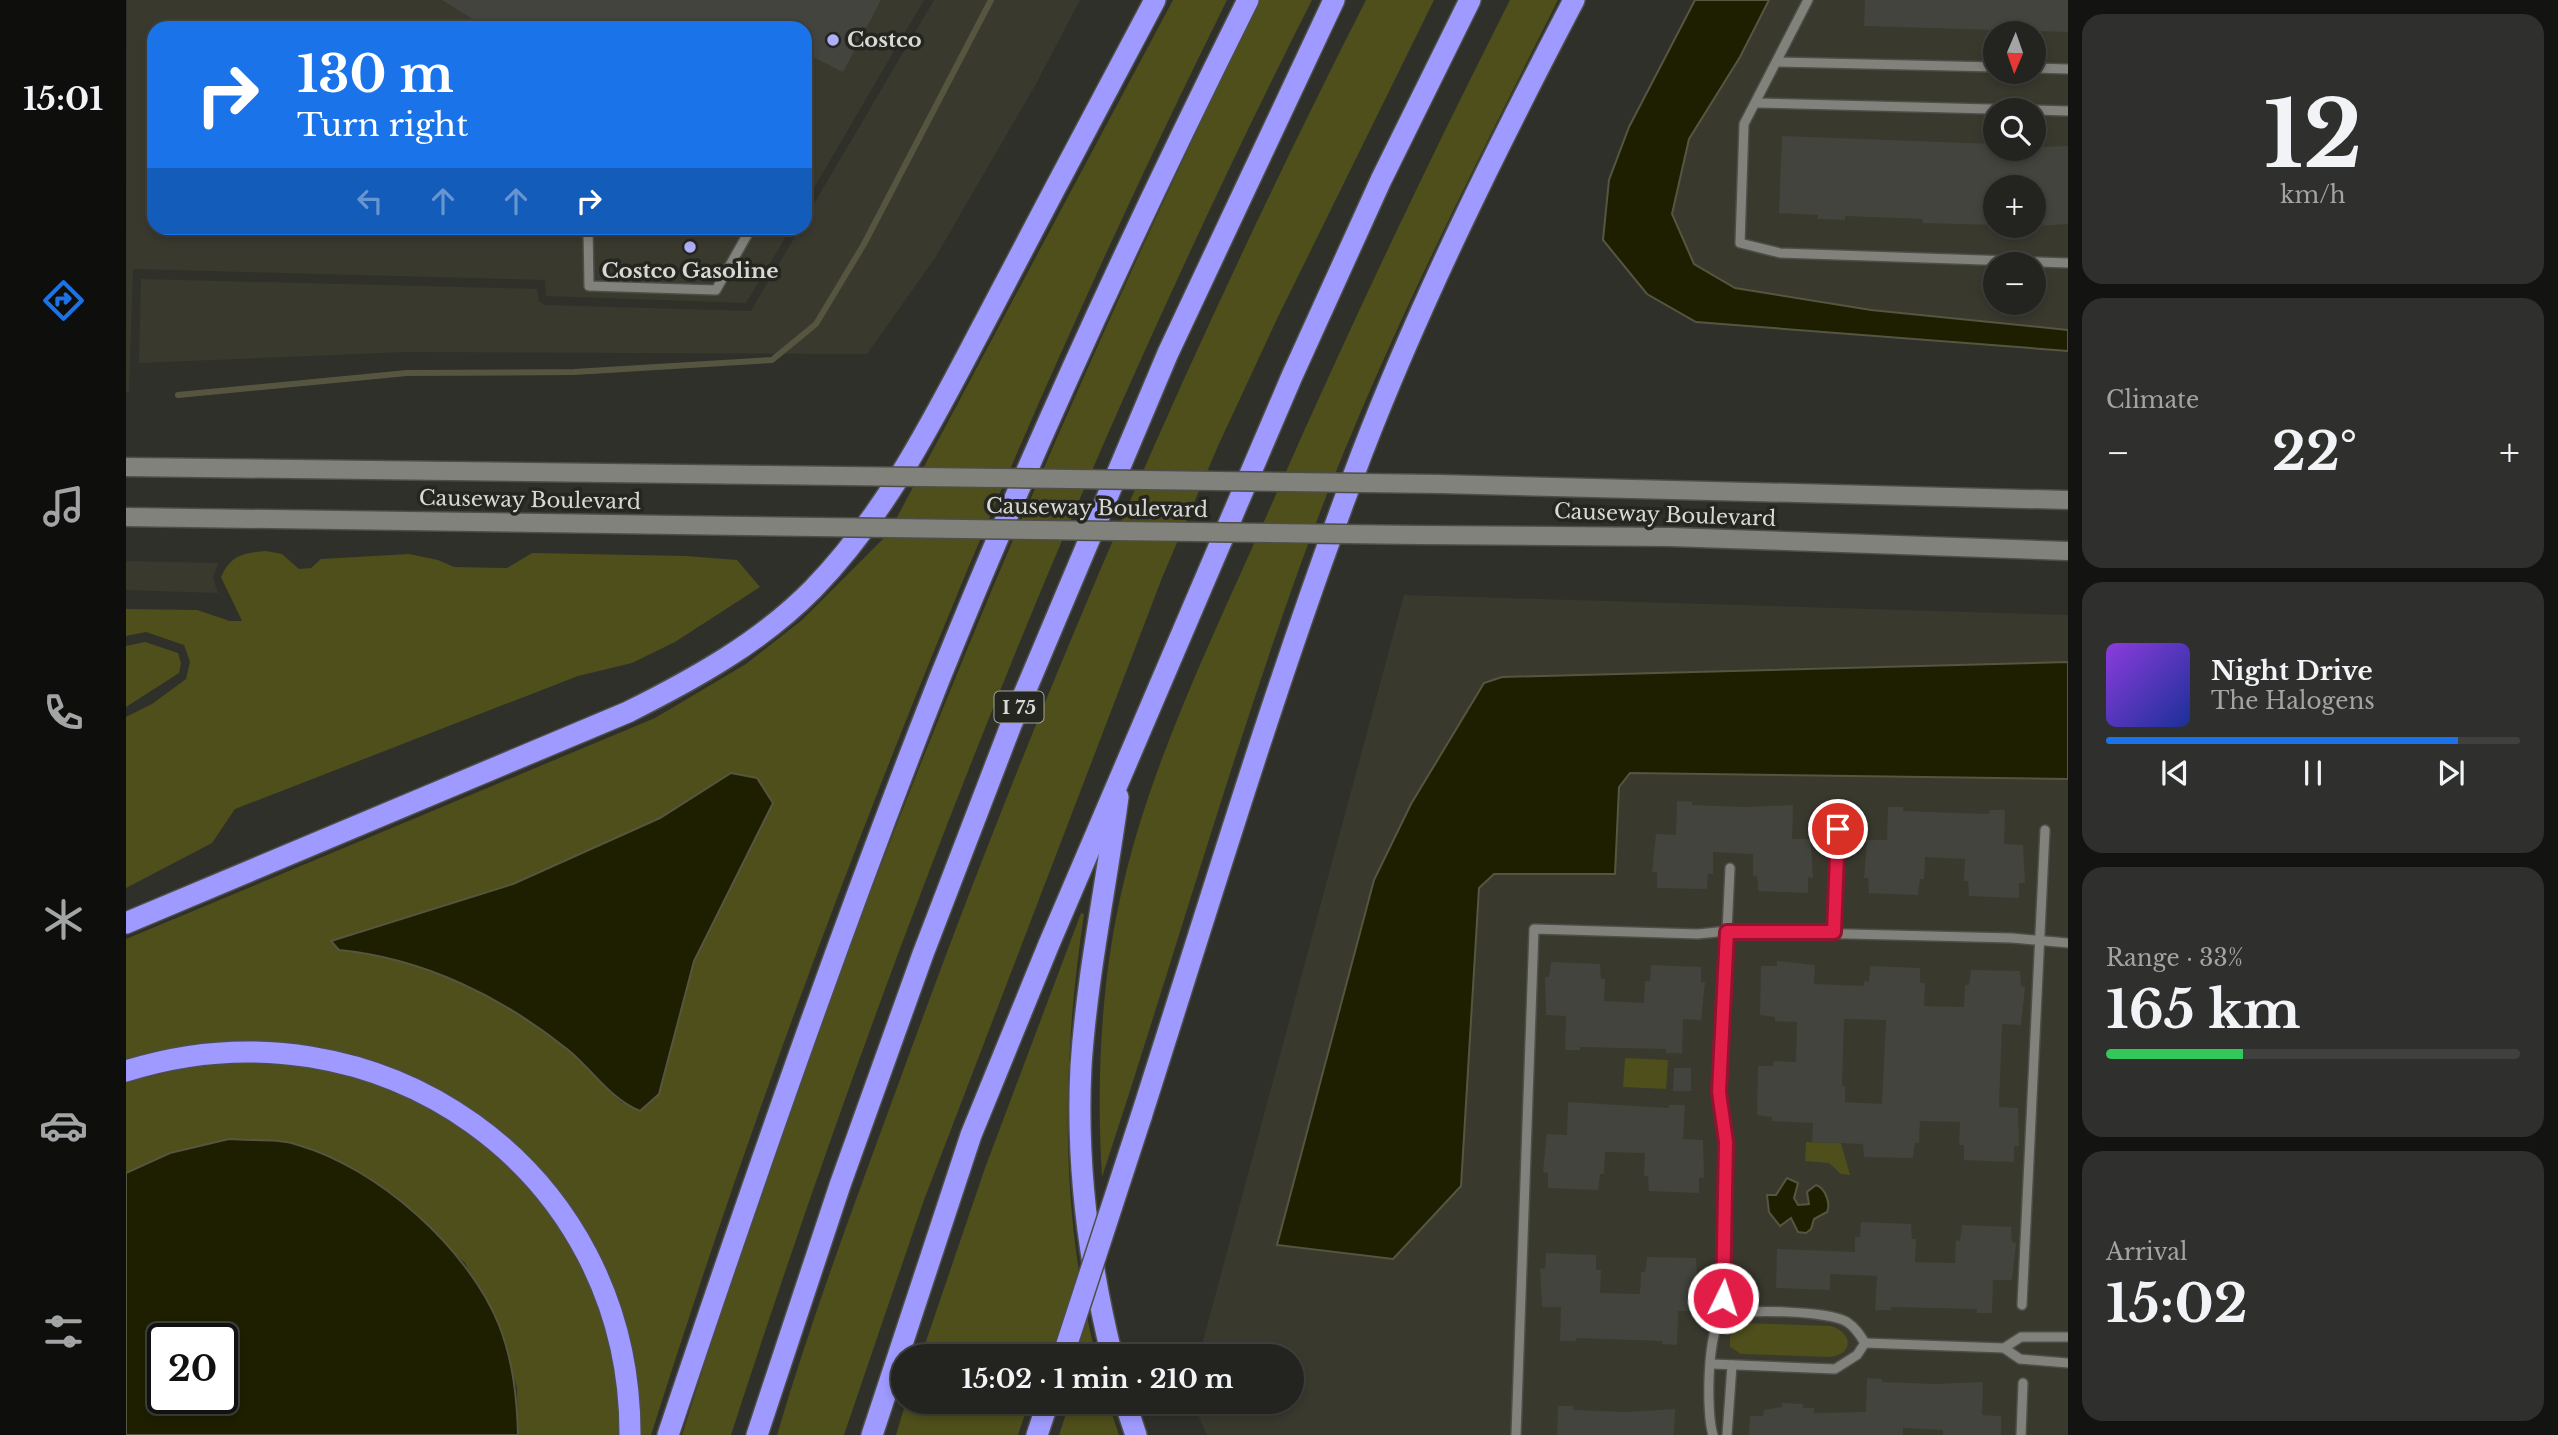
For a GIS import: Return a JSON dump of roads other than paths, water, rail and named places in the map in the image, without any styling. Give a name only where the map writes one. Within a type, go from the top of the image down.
[{"type":"highway","points":[[126,923],[628,712],[706,671],[760,633],[811,591],[846,553],[906,467],[1155,0]]},
{"type":"highway","points":[[668,1435],[767,1142],[940,680],[1065,387],[1175,146],[1248,0]]},
{"type":"highway","name":"I 75","points":[[757,1435],[840,1185],[918,966],[1011,725],[1168,353],[1334,0]]},
{"type":"highway","points":[[872,1435],[971,1135],[1122,769],[1292,376],[1381,180],[1470,0]]},
{"type":"highway","points":[[1067,1344],[1305,606],[1363,452],[1428,301],[1574,0]]},
{"type":"highway","points":[[1109,1344],[1100,1307],[1087,1214],[1080,1101],[1090,975],[1122,769]]},
{"type":"highway","points":[[126,1071],[156,1061],[209,1053],[300,1053],[331,1059],[405,1083],[475,1125],[541,1186],[568,1222],[590,1262],[618,1337],[626,1378],[630,1435]]},
{"type":"highway","points":[[1037,1435],[1044,1414]]},
{"type":"highway","points":[[1129,1414],[1136,1435]]},
{"type":"main road","name":"Causeway Boulevard","points":[[126,467],[1440,484],[2068,500]]},
{"type":"main road","name":"Causeway Boulevard","points":[[126,517],[1670,537],[2068,551]]},
{"type":"lane","points":[[1808,0],[1744,124],[1740,243],[1780,253],[2068,263]]},
{"type":"lane","points":[[1778,62],[1983,67]]},
{"type":"lane","points":[[2046,68],[2068,69]]},
{"type":"lane","points":[[1756,103],[1983,109]]},
{"type":"lane","points":[[2046,110],[2068,111]]},
{"type":"lane","points":[[588,235],[589,286],[716,290],[747,235]]},
{"type":"lane","points":[[1834,932],[1838,829]]},
{"type":"lane","points":[[2022,1305],[2045,830]]},
{"type":"lane","points":[[1728,1314],[1723,1292],[1726,1151],[1719,1092],[1730,868]]},
{"type":"lane","points":[[1516,1435],[1534,929],[1698,934],[1834,932],[2012,938],[2068,943]]},
{"type":"lane","points":[[1713,1435],[1709,1415],[1714,1330],[1718,1320],[1728,1314],[1831,1316],[1847,1321],[1865,1343],[2004,1348],[2020,1359],[2068,1363]]},
{"type":"lane","points":[[2004,1348],[2021,1337],[2068,1337]]},
{"type":"lane","points":[[1712,1364],[1835,1369],[1857,1355],[1865,1343]]},
{"type":"lane","points":[[1727,1435],[1732,1365]]},
{"type":"lane","points":[[2021,1435],[2024,1383]]},
{"type":"waterway","points":[[178,395],[407,373],[574,372],[772,360],[816,324],[864,244],[991,0]]},
{"type":"place","name":"Costco","points":[[833,40]]},
{"type":"place","name":"Costco Gasoline","points":[[690,247]]}]
